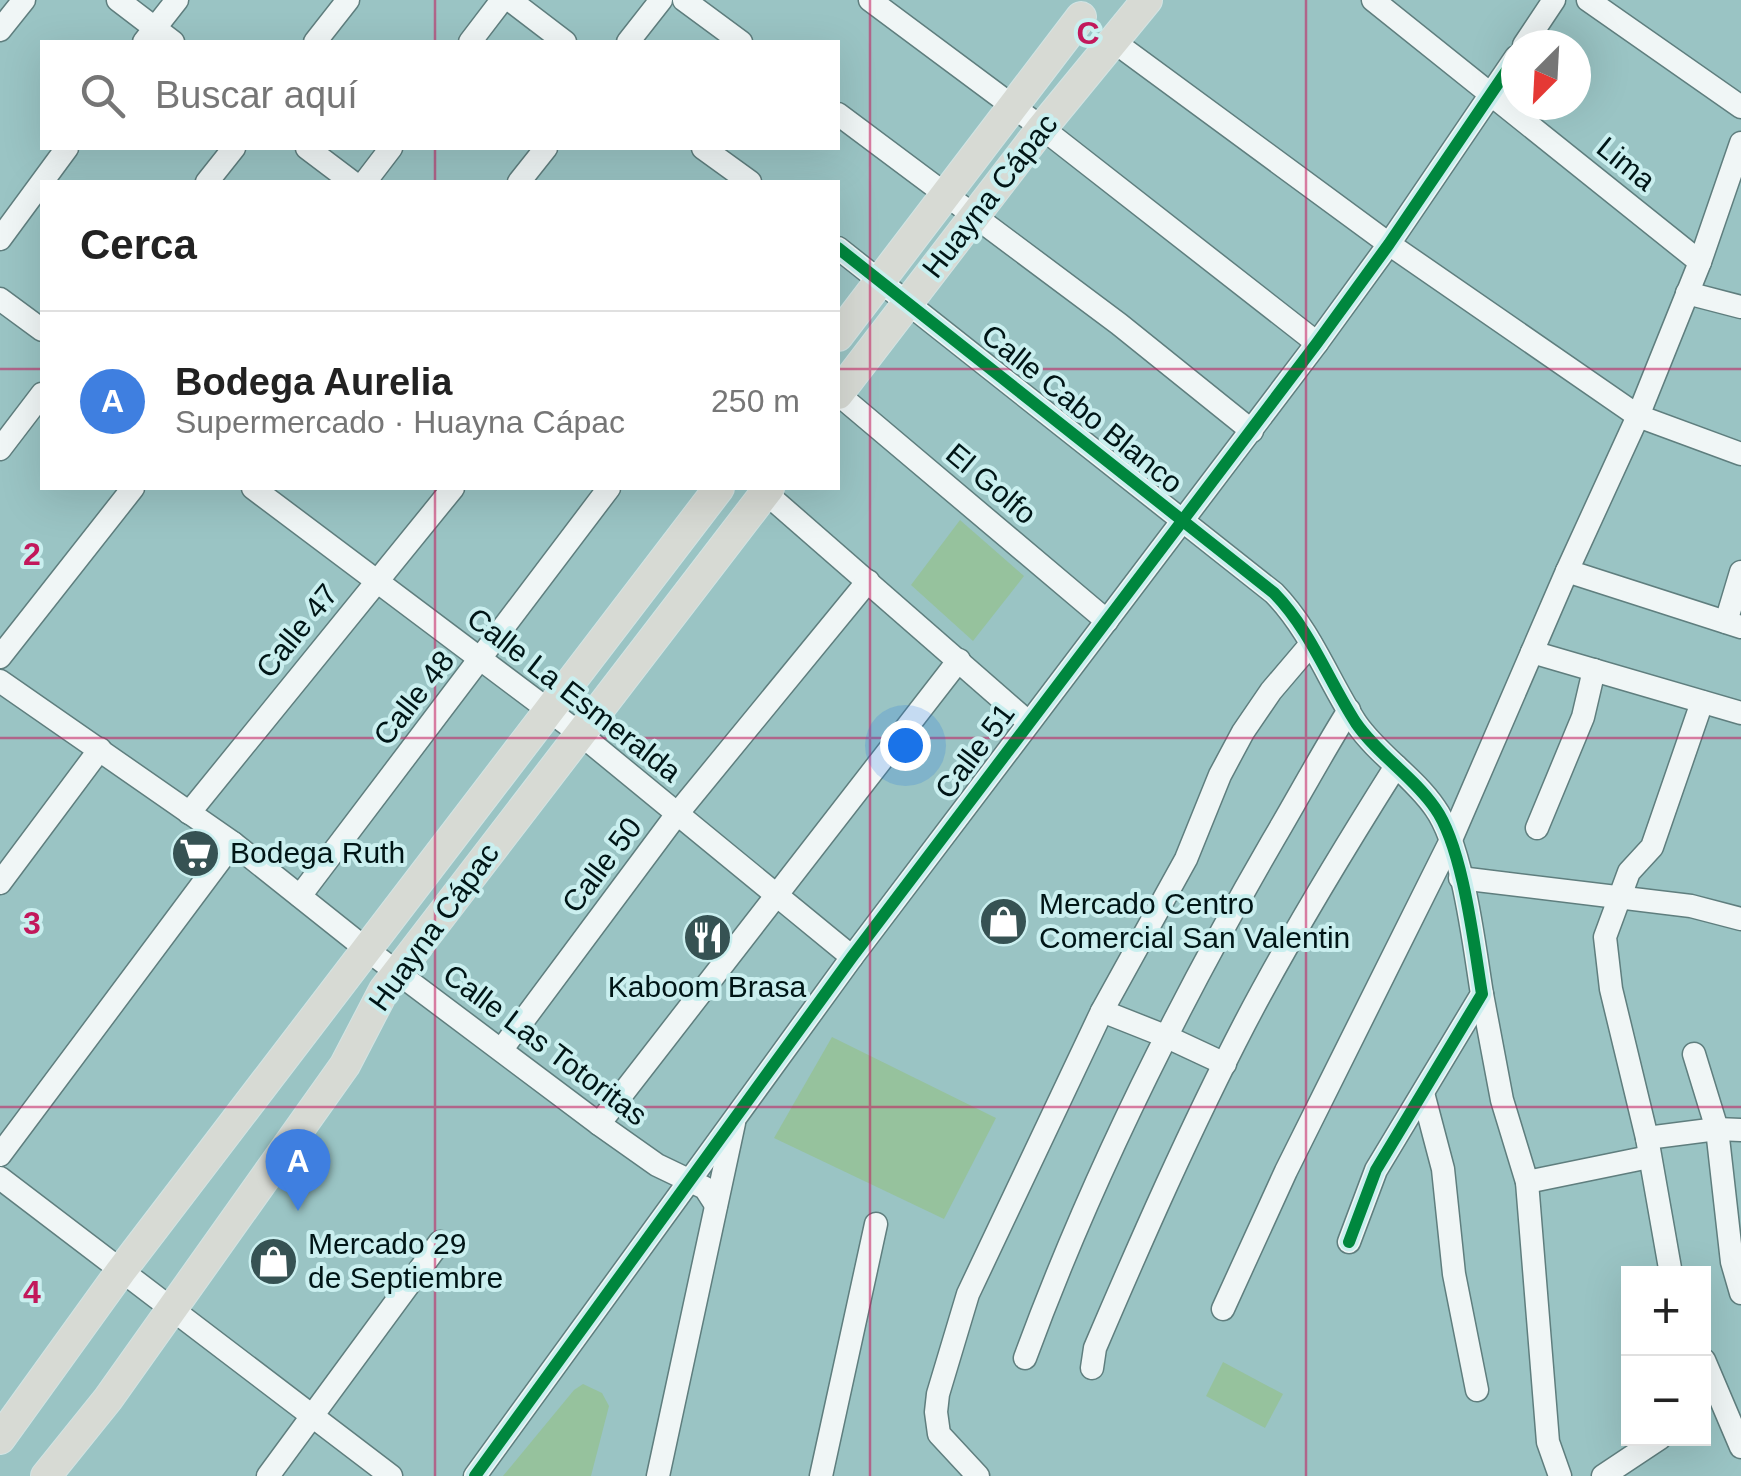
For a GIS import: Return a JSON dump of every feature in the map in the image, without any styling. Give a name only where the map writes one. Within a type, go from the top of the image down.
[{"type":"main road","name":"Huayna Cápac","points":[[840,391],[1042,128],[1147,0]]},
{"type":"main road","name":"Huayna Cápac","points":[[840,333],[1012,107],[1078,6]]},
{"type":"main road","points":[[1078,6],[1113,40]]},
{"type":"main road","name":"Huayna Cápac","points":[[0,1439],[121,1271],[717,490]]},
{"type":"main road","name":"Huayna Cápac","points":[[46,1476],[108,1399],[344,1065],[371,1012],[397,973],[764,490]]},
{"type":"street","points":[[0,30],[24,0]]},
{"type":"street","points":[[118,0],[158,38],[177,0]]},
{"type":"street","points":[[317,40],[348,0]]},
{"type":"street","points":[[472,40],[506,0],[562,40]]},
{"type":"street","points":[[630,40],[661,0]]},
{"type":"street","points":[[684,0],[739,40]]},
{"type":"street","points":[[870,0],[1042,128],[1317,343]]},
{"type":"street","name":"Lima","points":[[1373,0],[1700,262]]},
{"type":"street","points":[[1534,30],[1554,0]]},
{"type":"street","points":[[1588,0],[1741,107]]},
{"type":"street","points":[[1113,40],[1389,244],[1638,416],[1741,454]]},
{"type":"street","name":"Calle 51","points":[[475,1476],[852,957],[1317,343],[1501,79]]},
{"type":"street","points":[[840,115],[1119,324],[1252,431]]},
{"type":"street","points":[[1223,1309],[1286,1172],[1450,842],[1638,416],[1700,262],[1741,142]]},
{"type":"street","points":[[43,180],[66,150]]},
{"type":"street","points":[[209,180],[232,150]]},
{"type":"street","points":[[309,150],[349,180]]},
{"type":"street","points":[[367,180],[389,150]]},
{"type":"street","points":[[532,178],[545,150]]},
{"type":"street","points":[[707,150],[747,180]]},
{"type":"street","points":[[0,239],[40,185]]},
{"type":"street","name":"Calle Cabo Blanco","points":[[840,250],[1274,593],[1299,618],[1358,726],[1438,810],[1460,878],[1502,1100],[1527,1182],[1548,1442],[1560,1476]]},
{"type":"street","points":[[1688,293],[1741,307]]},
{"type":"street","points":[[0,299],[40,329]]},
{"type":"street","name":"El Golfo","points":[[840,396],[1106,621]]},
{"type":"street","points":[[0,449],[40,397]]},
{"type":"street","points":[[0,657],[131,490]]},
{"type":"street","name":"Calle La Esmeralda","points":[[257,490],[579,733],[852,957]]},
{"type":"street","name":"Calle 47","points":[[189,813],[452,490]]},
{"type":"street","name":"Calle 48","points":[[300,896],[608,490]]},
{"type":"street","points":[[766,490],[1028,722]]},
{"type":"street","points":[[1567,570],[1734,624],[1741,572]]},
{"type":"street","name":"Calle 50","points":[[502,1049],[677,814],[868,581]]},
{"type":"street","points":[[978,1476],[940,1434],[936,1412],[968,1294],[1102,1010],[1186,859],[1243,732],[1311,644]]},
{"type":"street","points":[[1532,652],[1741,713]]},
{"type":"street","points":[[599,1124],[960,660]]},
{"type":"street","points":[[1537,828],[1583,716],[1594,670]]},
{"type":"street","name":"Calle Las Totoritas","points":[[0,681],[232,844],[599,1124],[657,1165],[705,1188],[716,1204]]},
{"type":"street","points":[[1669,1266],[1648,1148],[1611,989],[1605,937],[1629,872],[1652,846],[1702,702]]},
{"type":"street","points":[[1026,1358],[1093,1186],[1166,1036],[1349,710]]},
{"type":"street","points":[[0,882],[100,749]]},
{"type":"street","points":[[1092,1368],[1095,1348],[1156,1204],[1225,1064],[1282,954],[1396,766]]},
{"type":"street","points":[[0,1156],[232,844]]},
{"type":"street","points":[[1460,878],[1691,906],[1741,919]]},
{"type":"street","points":[[1349,1242],[1376,1170],[1482,994]]},
{"type":"street","points":[[1102,1010],[1225,1064]]},
{"type":"street","points":[[1694,1054],[1716,1129],[1732,1262],[1741,1293]]},
{"type":"street","points":[[1423,1093],[1443,1168],[1454,1274],[1476,1390]]},
{"type":"street","points":[[658,1476],[736,1115]]},
{"type":"street","points":[[1527,1182],[1716,1129],[1741,1130]]},
{"type":"street","points":[[0,1178],[391,1476]]},
{"type":"street","points":[[821,1476],[876,1224]]},
{"type":"street","points":[[268,1476],[440,1242]]},
{"type":"street","points":[[1711,1380],[1723,1414],[1741,1446]]},
{"type":"street","points":[[1603,1476],[1648,1446]]},
{"type":"green space","points":[[960,520],[1024,576],[973,641],[911,585]]},
{"type":"green space","points":[[832,1037],[996,1118],[944,1219],[774,1138]]},
{"type":"green space","points":[[1223,1362],[1283,1394],[1265,1428],[1206,1396]]},
{"type":"green space","points":[[583,1384],[602,1393],[609,1406],[591,1476],[503,1476],[574,1390]]},
{"type":"cycle path","points":[[475,1476],[852,957],[1317,343],[1501,79]]},
{"type":"cycle path","points":[[840,250],[1274,593],[1309,639],[1356,723],[1426,796],[1445,825],[1466,897],[1482,994],[1376,1170],[1349,1242]]},
{"type":"place","name":"Bodega Ruth","points":[[195,853]]},
{"type":"place","name":"Mercado Centro Comercial San Valentin","points":[[1004,921]]},
{"type":"place","name":"Kaboom Brasa","points":[[707,938]]},
{"type":"place","name":"Bodega Aurelia","points":[[298,1211]]},
{"type":"place","name":"Mercado 29 de Septiembre","points":[[273,1261]]}]
